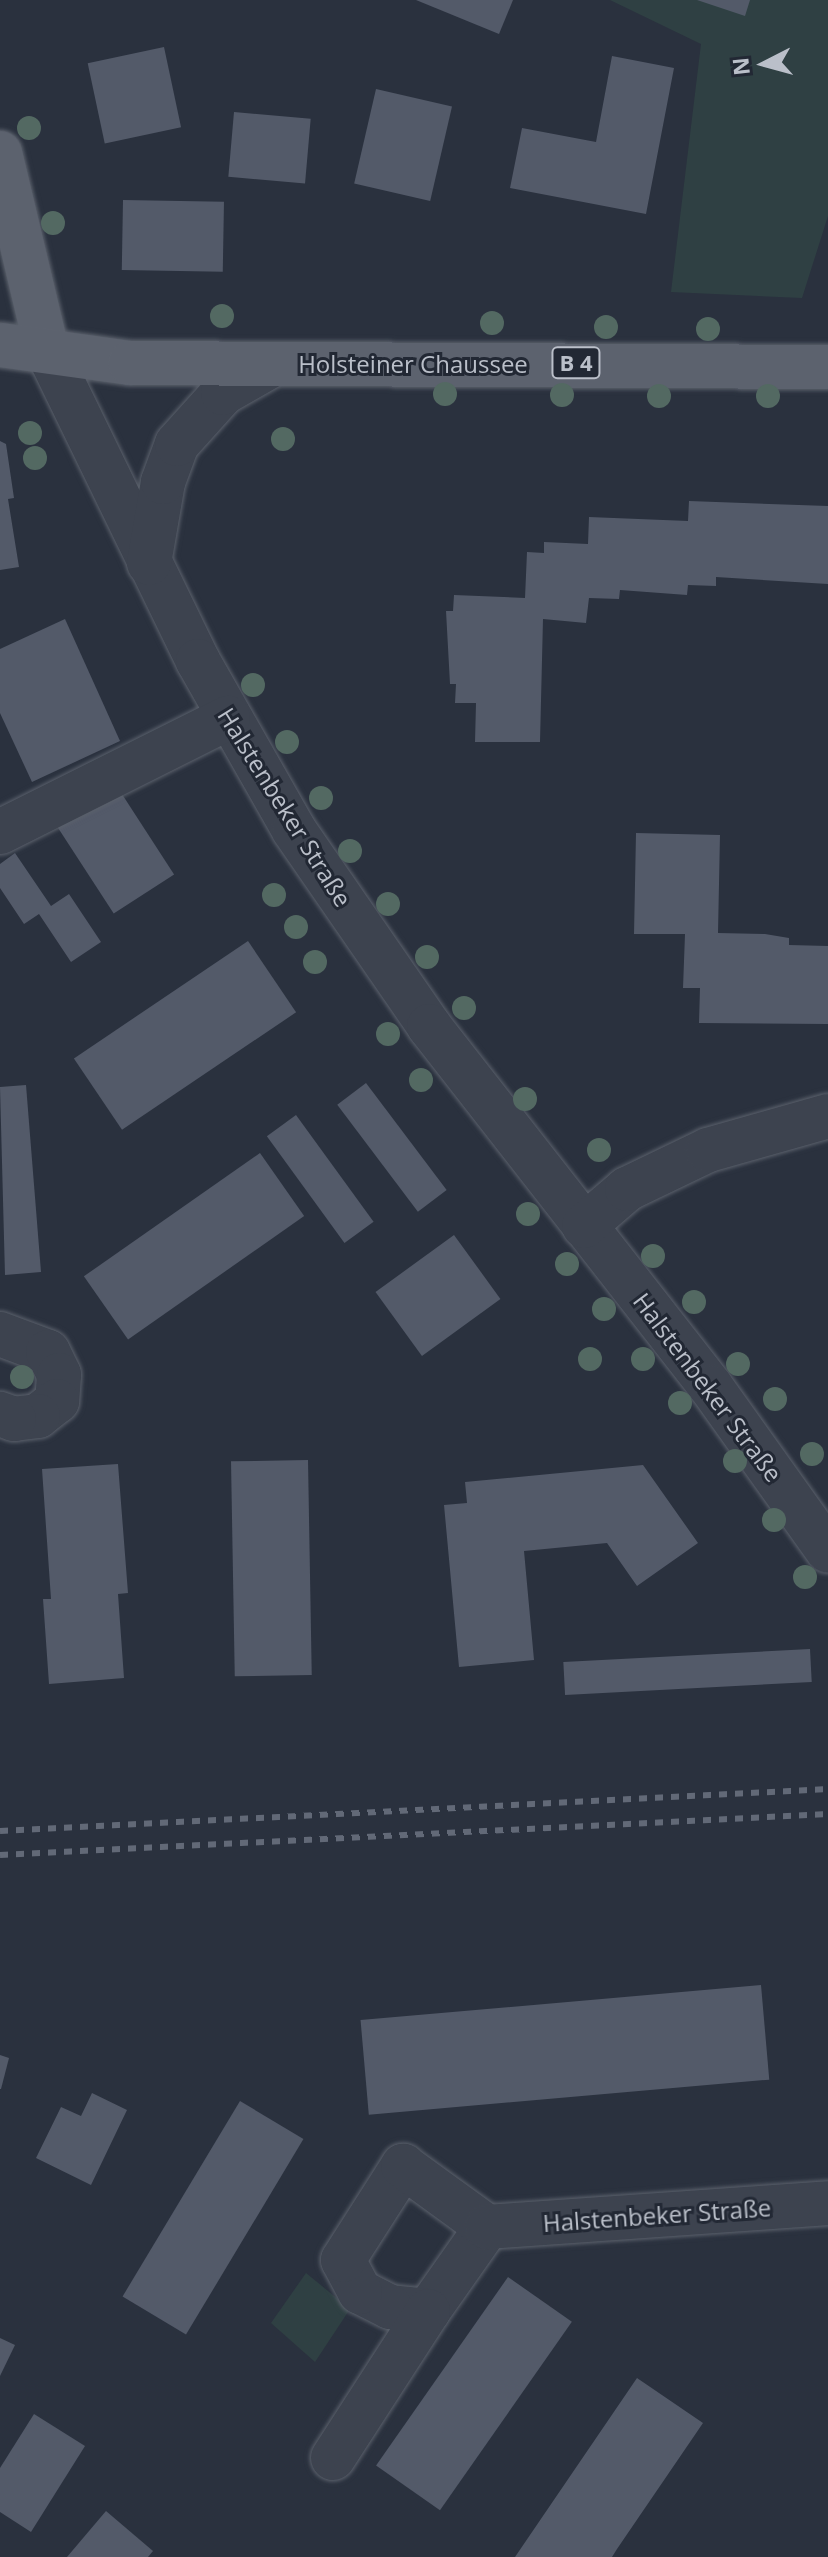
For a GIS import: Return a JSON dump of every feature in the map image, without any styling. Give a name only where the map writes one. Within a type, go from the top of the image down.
[{"type":"main road","points":[[0,153],[47,350]]},
{"type":"main road","name":"Holsteiner Chaussee","points":[[0,345],[130,363],[828,367]]},
{"type":"street","name":"Halstenbeker Straße","points":[[47,350],[149,563],[228,718],[381,959],[711,1387],[828,1551]]},
{"type":"street","points":[[149,563],[163,482],[177,444],[223,393],[272,365]]},
{"type":"street","points":[[0,832],[228,718]]},
{"type":"street","points":[[584,1226],[627,1189],[708,1150],[828,1116]]},
{"type":"street","points":[[0,1334],[48,1352],[59,1375],[57,1401],[38,1416],[14,1419],[0,1414]]},
{"type":"street","points":[[333,2458],[428,2311],[487,2227],[403,2166],[343,2260],[360,2292],[390,2307],[428,2311]]},
{"type":"street","name":"Halstenbeker Straße","points":[[487,2227],[828,2203]]},
{"type":"shaded area","points":[[610,0],[828,0],[828,216],[802,298],[671,292],[701,44]]},
{"type":"shaded area","points":[[306,2273],[350,2309],[315,2362],[271,2323]]},
{"type":"building","points":[[416,0],[513,0],[499,34]]},
{"type":"building","points":[[697,0],[750,0],[745,16]]},
{"type":"building","points":[[164,47],[181,127],[105,143],[88,63]]},
{"type":"building","points":[[612,56],[674,68],[646,214],[510,188],[522,128],[596,142]]},
{"type":"building","points":[[376,89],[452,107],[430,201],[354,184]]},
{"type":"building","points":[[234,112],[311,119],[305,183],[228,177]]},
{"type":"building","points":[[123,200],[224,202],[223,272],[122,270]]},
{"type":"building","points":[[0,441],[6,444],[14,498],[8,499],[19,567],[0,570]]},
{"type":"building","points":[[689,501],[828,506],[828,584],[716,577],[716,586],[688,585],[687,595],[620,590],[619,599],[589,598],[586,623],[543,619],[540,742],[475,742],[476,703],[455,703],[456,684],[450,684],[446,611],[453,611],[454,595],[525,598],[527,552],[544,553],[544,542],[588,544],[589,517],[688,521]]},
{"type":"building","points":[[65,619],[120,741],[32,782],[0,713],[0,649]]},
{"type":"building","points":[[118,788],[174,874],[114,914],[58,827]]},
{"type":"building","points":[[636,833],[720,835],[718,933],[765,934],[789,938],[789,945],[828,946],[828,1024],[699,1023],[700,988],[683,988],[685,934],[634,934]]},
{"type":"building","points":[[15,853],[51,906],[69,894],[101,942],[71,962],[39,914],[24,924],[0,888],[0,864]]},
{"type":"building","points":[[248,941],[296,1012],[122,1130],[74,1058]]},
{"type":"building","points":[[366,1083],[447,1190],[418,1212],[337,1105]]},
{"type":"building","points":[[26,1085],[41,1272],[5,1275],[0,1087]]},
{"type":"building","points":[[296,1115],[374,1222],[344,1243],[267,1136]]},
{"type":"building","points":[[260,1153],[304,1216],[128,1339],[84,1276]]},
{"type":"building","points":[[454,1235],[500,1299],[422,1356],[376,1292]]},
{"type":"building","points":[[308,1460],[312,1675],[235,1676],[231,1461]]},
{"type":"building","points":[[118,1464],[128,1593],[118,1594],[124,1678],[49,1684],[43,1599],[51,1599],[42,1469]]},
{"type":"building","points":[[643,1465],[698,1543],[637,1586],[607,1543],[524,1551],[534,1660],[459,1667],[444,1505],[467,1503],[465,1482]]},
{"type":"building","points":[[810,1649],[812,1682],[565,1695],[563,1662]]},
{"type":"building","points":[[761,1985],[769,2080],[369,2115],[361,2020]]},
{"type":"building","points":[[0,2055],[9,2058],[1,2089],[0,2089]]},
{"type":"building","points":[[92,2093],[127,2110],[91,2185],[36,2158],[61,2107],[81,2116]]},
{"type":"building","points":[[240,2101],[303,2139],[186,2335],[123,2296]]},
{"type":"building","points":[[508,2277],[572,2322],[440,2510],[376,2465]]},
{"type":"building","points":[[0,2338],[15,2345],[0,2376]]},
{"type":"building","points":[[637,2378],[703,2423],[612,2557],[515,2557]]},
{"type":"building","points":[[34,2414],[85,2446],[31,2532],[0,2512],[0,2468]]},
{"type":"building","points":[[106,2511],[153,2551],[148,2557],[67,2557]]},
{"type":"railway","points":[[0,1831],[828,1789]]},
{"type":"railway","points":[[0,1855],[828,1814]]}]
